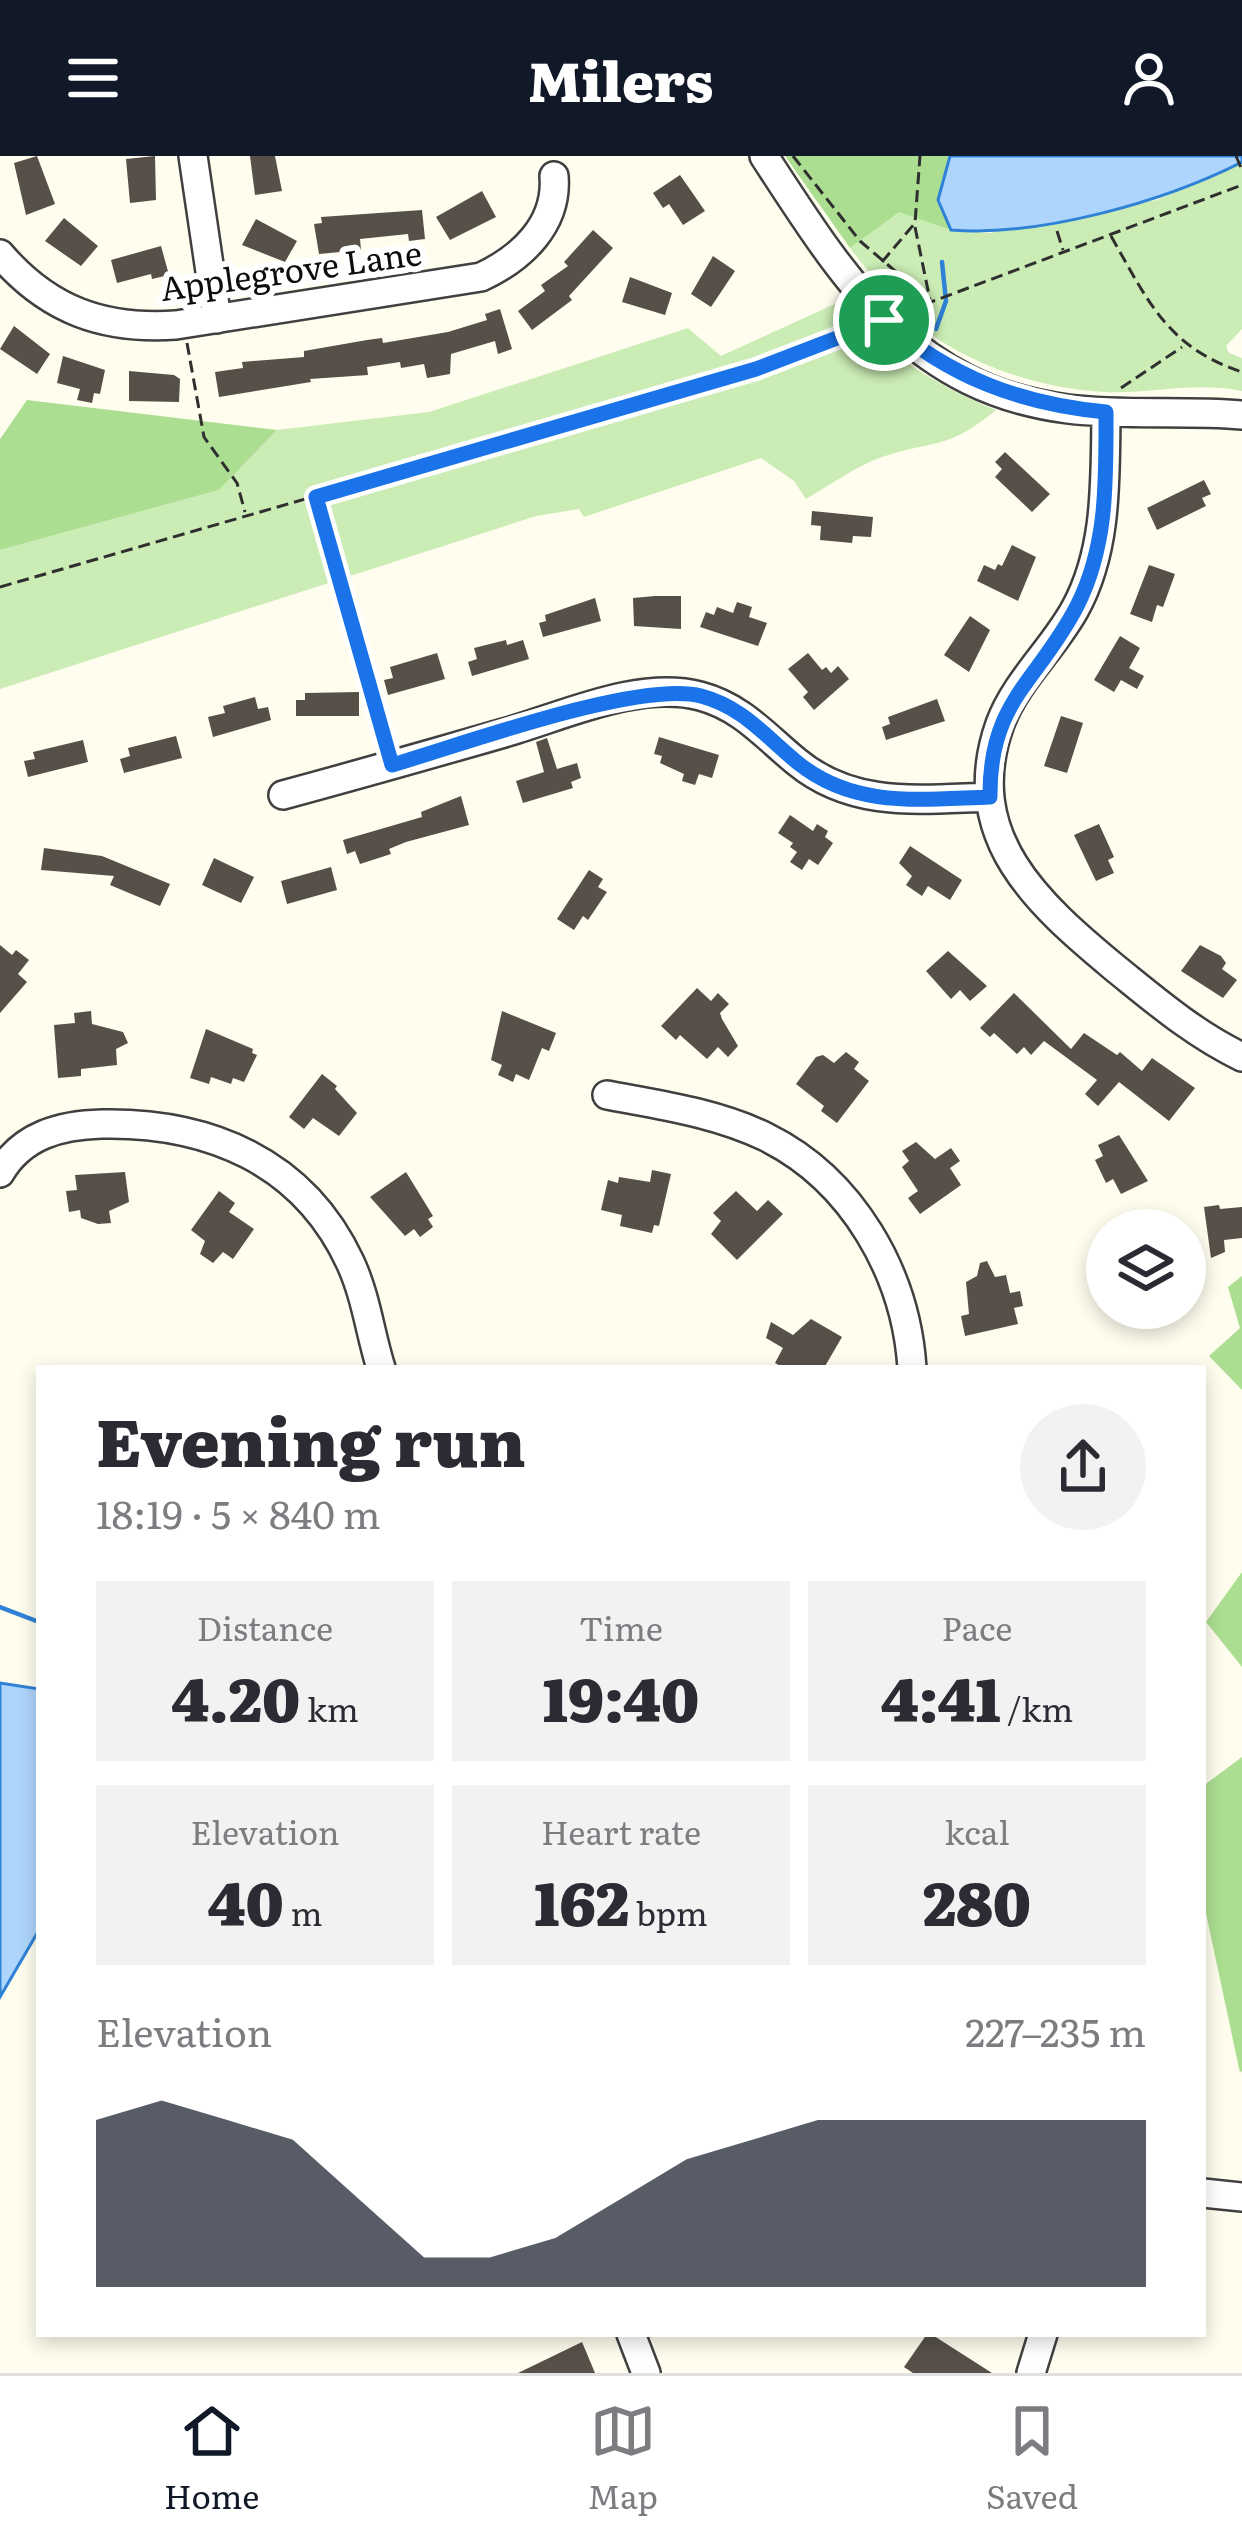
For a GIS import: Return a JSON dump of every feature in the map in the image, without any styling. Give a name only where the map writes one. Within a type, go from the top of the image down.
[{"type":"street","points":[[193,156],[217,319]]},
{"type":"street","points":[[764,156],[856,292],[918,350],[1002,393],[1106,412],[1242,416]]},
{"type":"street","name":"Applegrove Lane","points":[[0,254],[40,294],[88,319],[144,327],[184,324],[482,277],[519,254],[546,222],[554,176]]},
{"type":"street","points":[[1106,412],[1103,518],[1096,553],[1076,608],[1002,719],[990,797],[1005,850],[1037,900],[1176,1018],[1242,1057]]},
{"type":"street","points":[[284,795],[612,702],[677,692],[700,696],[745,716],[795,761],[838,788],[890,800],[990,797]]},
{"type":"street","points":[[607,1095],[745,1128],[808,1163],[856,1214],[883,1256],[902,1304],[912,1365]]},
{"type":"street","points":[[5,1156],[61,1128],[155,1124],[197,1132],[253,1154],[290,1180],[330,1226],[359,1286],[380,1365]]},
{"type":"street","points":[[1206,2193],[1242,2197]]},
{"type":"street","points":[[632,2337],[646,2373]]},
{"type":"street","points":[[1031,2373],[1042,2337]]},
{"type":"path","points":[[793,156],[838,217],[931,302]]},
{"type":"path","points":[[920,156],[915,223],[931,302]]},
{"type":"path","points":[[1236,156],[1242,170]]},
{"type":"path","points":[[0,587],[756,369],[1242,185]]},
{"type":"path","points":[[882,262],[915,223]]},
{"type":"path","points":[[1057,231],[1064,252]]},
{"type":"path","points":[[1110,235],[1158,318],[1184,346],[1242,372]]},
{"type":"path","points":[[184,324],[204,437],[237,483],[246,514]]},
{"type":"path","points":[[1106,412],[1131,380],[1184,346]]},
{"type":"path","points":[[316,497],[392,765]]},
{"type":"green space","points":[[785,156],[950,156],[938,200],[951,230],[899,212],[850,248]]},
{"type":"green space","points":[[1242,162],[1242,329],[1226,346],[1229,353],[1242,358],[1242,391],[1207,387],[1105,392],[1058,387],[1010,374],[964,354],[924,329],[850,248],[899,211],[951,230],[990,233],[1157,200]]},
{"type":"green space","points":[[837,303],[911,365],[996,410],[952,438],[872,461],[806,499],[794,481],[761,458],[584,517],[579,509],[536,516],[0,689],[0,550],[219,490],[277,430],[429,412],[688,328],[721,356]]},
{"type":"green space","points":[[27,400],[277,430],[219,490],[0,550],[0,439]]},
{"type":"green space","points":[[1242,1276],[1242,1390],[1209,1356],[1240,1328],[1228,1287]]},
{"type":"green space","points":[[1242,1572],[1242,1667],[1206,1622]]},
{"type":"green space","points":[[1242,1757],[1240,2073],[1206,1913],[1206,1784]]},
{"type":"water","points":[[950,156],[1242,156],[1242,162],[1100,214],[986,231],[951,230],[938,200]]},
{"type":"water","points":[[0,1683],[36,1689],[36,1935],[0,1997]]},
{"type":"building","points":[[37,156],[55,204],[26,215],[14,163]]},
{"type":"building","points":[[155,156],[156,200],[130,203],[126,159]]},
{"type":"building","points":[[250,156],[275,156],[282,191],[255,195]]},
{"type":"building","points":[[680,175],[705,211],[683,225],[669,204],[663,208],[653,193]]},
{"type":"building","points":[[482,191],[496,217],[450,240],[436,217]]},
{"type":"building","points":[[422,210],[425,239],[409,241],[408,234],[360,239],[361,250],[319,254],[314,224],[322,223],[321,217]]},
{"type":"building","points":[[64,218],[98,246],[81,266],[45,241]]},
{"type":"building","points":[[256,219],[297,241],[285,262],[242,245]]},
{"type":"building","points":[[593,230],[613,248],[569,296],[572,300],[532,330],[518,311],[545,291],[541,285],[568,266],[564,262]]},
{"type":"building","points":[[161,246],[169,275],[152,279],[151,274],[117,283],[111,260]]},
{"type":"building","points":[[713,256],[735,271],[711,307],[691,294]]},
{"type":"building","points":[[630,277],[672,293],[665,315],[622,302]]},
{"type":"building","points":[[500,309],[512,349],[498,354],[495,341],[451,354],[450,374],[427,378],[424,364],[401,368],[400,362],[367,367],[368,375],[310,379],[219,397],[215,372],[243,368],[242,362],[304,357],[304,351],[367,340],[382,338],[383,343],[448,332],[487,320],[485,314]]},
{"type":"building","points":[[14,326],[50,354],[37,374],[0,349]]},
{"type":"building","points":[[63,356],[105,370],[100,394],[94,393],[92,403],[77,400],[80,389],[57,383]]},
{"type":"building","points":[[129,371],[174,375],[180,379],[179,402],[129,401]]},
{"type":"building","points":[[1005,452],[1050,494],[1032,512],[995,477],[1002,469],[995,462]]},
{"type":"building","points":[[1204,480],[1211,494],[1202,498],[1206,506],[1157,530],[1147,508]]},
{"type":"building","points":[[812,511],[873,517],[871,537],[853,536],[852,543],[820,540],[821,526],[811,525]]},
{"type":"building","points":[[1012,545],[1036,557],[1018,601],[977,581],[984,565],[995,570],[998,564],[1002,566]]},
{"type":"building","points":[[1149,565],[1175,574],[1152,622],[1130,614]]},
{"type":"building","points":[[681,596],[681,629],[634,626],[633,598]]},
{"type":"building","points":[[595,598],[601,621],[543,637],[539,623],[546,621],[545,615]]},
{"type":"building","points":[[737,602],[752,607],[749,617],[767,623],[758,646],[700,627],[706,612],[714,615],[717,607],[733,613]]},
{"type":"building","points":[[970,616],[990,630],[969,672],[944,655]]},
{"type":"building","points":[[1120,636],[1140,648],[1129,668],[1144,676],[1137,689],[1121,680],[1114,692],[1094,680]]},
{"type":"building","points":[[506,640],[507,645],[523,640],[529,659],[472,676],[468,662],[477,659],[474,648]]},
{"type":"building","points":[[437,653],[445,679],[388,695],[384,680],[393,678],[390,667]]},
{"type":"building","points":[[808,653],[822,670],[826,667],[831,673],[838,666],[849,679],[814,710],[803,697],[808,692],[788,669]]},
{"type":"building","points":[[359,692],[359,716],[296,716],[296,700],[305,700],[305,693]]},
{"type":"building","points":[[255,697],[258,709],[268,707],[271,720],[213,737],[208,717],[225,713],[223,706]]},
{"type":"building","points":[[937,699],[945,721],[886,740],[882,727],[890,724],[888,717]]},
{"type":"building","points":[[1061,716],[1083,723],[1067,773],[1044,766]]},
{"type":"building","points":[[176,736],[182,758],[124,773],[120,759],[130,756],[128,748]]},
{"type":"building","points":[[659,737],[719,755],[712,778],[699,774],[695,785],[682,781],[684,774],[660,763],[662,756],[654,754]]},
{"type":"building","points":[[547,738],[557,769],[577,763],[581,778],[571,782],[573,788],[523,803],[516,781],[544,772],[536,742]]},
{"type":"building","points":[[83,740],[88,762],[28,777],[24,761],[35,759],[33,752]]},
{"type":"building","points":[[461,796],[469,825],[406,842],[389,849],[391,854],[360,864],[355,851],[347,854],[343,840],[422,817],[421,812]]},
{"type":"building","points":[[790,815],[813,831],[817,824],[828,831],[825,837],[833,843],[818,865],[809,859],[802,870],[790,862],[797,852],[778,833]]},
{"type":"building","points":[[1099,824],[1114,857],[1108,860],[1114,873],[1096,881],[1074,835]]},
{"type":"building","points":[[910,846],[962,880],[950,900],[928,886],[922,896],[906,885],[912,876],[899,863]]},
{"type":"building","points":[[44,848],[102,856],[170,884],[160,906],[110,885],[114,876],[41,870]]},
{"type":"building","points":[[214,858],[254,877],[241,903],[202,885]]},
{"type":"building","points":[[331,867],[337,890],[287,904],[281,881]]},
{"type":"building","points":[[589,870],[603,879],[598,887],[607,892],[588,920],[583,916],[574,930],[557,919]]},
{"type":"building","points":[[0,945],[29,960],[18,974],[27,982],[0,1013]]},
{"type":"building","points":[[1200,945],[1221,956],[1226,963],[1222,969],[1237,980],[1223,998],[1181,971]]},
{"type":"building","points":[[948,951],[987,986],[970,1001],[960,990],[951,999],[926,971]]},
{"type":"building","points":[[697,988],[711,1001],[718,993],[729,1004],[720,1013],[738,1046],[728,1057],[718,1047],[707,1059],[680,1035],[676,1040],[661,1026]]},
{"type":"building","points":[[1014,993],[1071,1049],[1084,1033],[1117,1055],[1120,1052],[1142,1071],[1152,1058],[1195,1088],[1169,1121],[1119,1082],[1098,1106],[1085,1094],[1097,1080],[1044,1041],[1031,1055],[1024,1047],[1017,1054],[994,1033],[990,1037],[980,1028]]},
{"type":"building","points":[[91,1011],[92,1024],[123,1032],[128,1043],[116,1049],[117,1065],[81,1069],[81,1076],[58,1078],[54,1025],[75,1023],[74,1013]]},
{"type":"building","points":[[502,1011],[556,1033],[549,1051],[542,1048],[529,1080],[516,1074],[513,1082],[498,1075],[502,1065],[491,1060]]},
{"type":"building","points":[[206,1029],[253,1049],[257,1055],[244,1082],[233,1078],[231,1084],[211,1077],[209,1084],[190,1078]]},
{"type":"building","points":[[846,1052],[859,1062],[854,1069],[869,1081],[837,1123],[796,1084],[816,1057],[823,1055],[834,1063]]},
{"type":"building","points":[[322,1074],[357,1113],[339,1136],[313,1118],[304,1129],[289,1117]]},
{"type":"building","points":[[1119,1135],[1148,1181],[1121,1194],[1113,1179],[1106,1183],[1095,1160],[1103,1156],[1098,1145]]},
{"type":"building","points":[[916,1142],[935,1159],[951,1148],[960,1161],[950,1168],[961,1185],[920,1214],[908,1198],[918,1191],[902,1167],[909,1161],[902,1151]]},
{"type":"building","points":[[652,1170],[671,1174],[659,1226],[654,1225],[652,1233],[620,1226],[622,1215],[601,1210],[608,1180],[650,1182]]},
{"type":"building","points":[[125,1172],[129,1202],[109,1211],[111,1223],[81,1218],[80,1210],[69,1212],[66,1191],[77,1190],[75,1175]]},
{"type":"building","points":[[406,1172],[433,1216],[428,1219],[433,1227],[420,1237],[414,1229],[405,1236],[370,1197]]},
{"type":"building","points":[[219,1191],[235,1203],[229,1212],[254,1229],[233,1259],[223,1252],[213,1263],[200,1254],[205,1241],[191,1230]]},
{"type":"building","points":[[736,1191],[757,1211],[768,1200],[783,1214],[737,1260],[711,1234],[721,1221],[713,1213]]},
{"type":"building","points":[[1242,1207],[1242,1238],[1224,1240],[1225,1252],[1211,1258],[1206,1209]]},
{"type":"building","points":[[987,1261],[995,1277],[1006,1275],[1010,1293],[1020,1291],[1023,1306],[1014,1308],[1018,1324],[965,1336],[961,1316],[969,1314],[966,1282]]},
{"type":"building","points":[[811,1319],[842,1337],[826,1365],[775,1363],[783,1348],[766,1338],[771,1322],[793,1335]]},
{"type":"building","points":[[925,2337],[936,2337],[992,2373],[913,2373],[904,2367]]},
{"type":"building","points":[[582,2342],[595,2373],[518,2373]]},
{"type":"waterway","points":[[936,329],[946,301],[942,262]]},
{"type":"waterway","points":[[0,1607],[36,1621]]},
{"type":"route","points":[[884,320],[918,350],[1002,393],[1065,409],[1106,412],[1106,484],[1096,553],[1076,608],[1013,696],[1002,719],[990,797],[890,800],[838,788],[795,761],[745,716],[700,696],[677,692],[612,702],[392,765],[316,497],[756,369],[884,320]]}]
